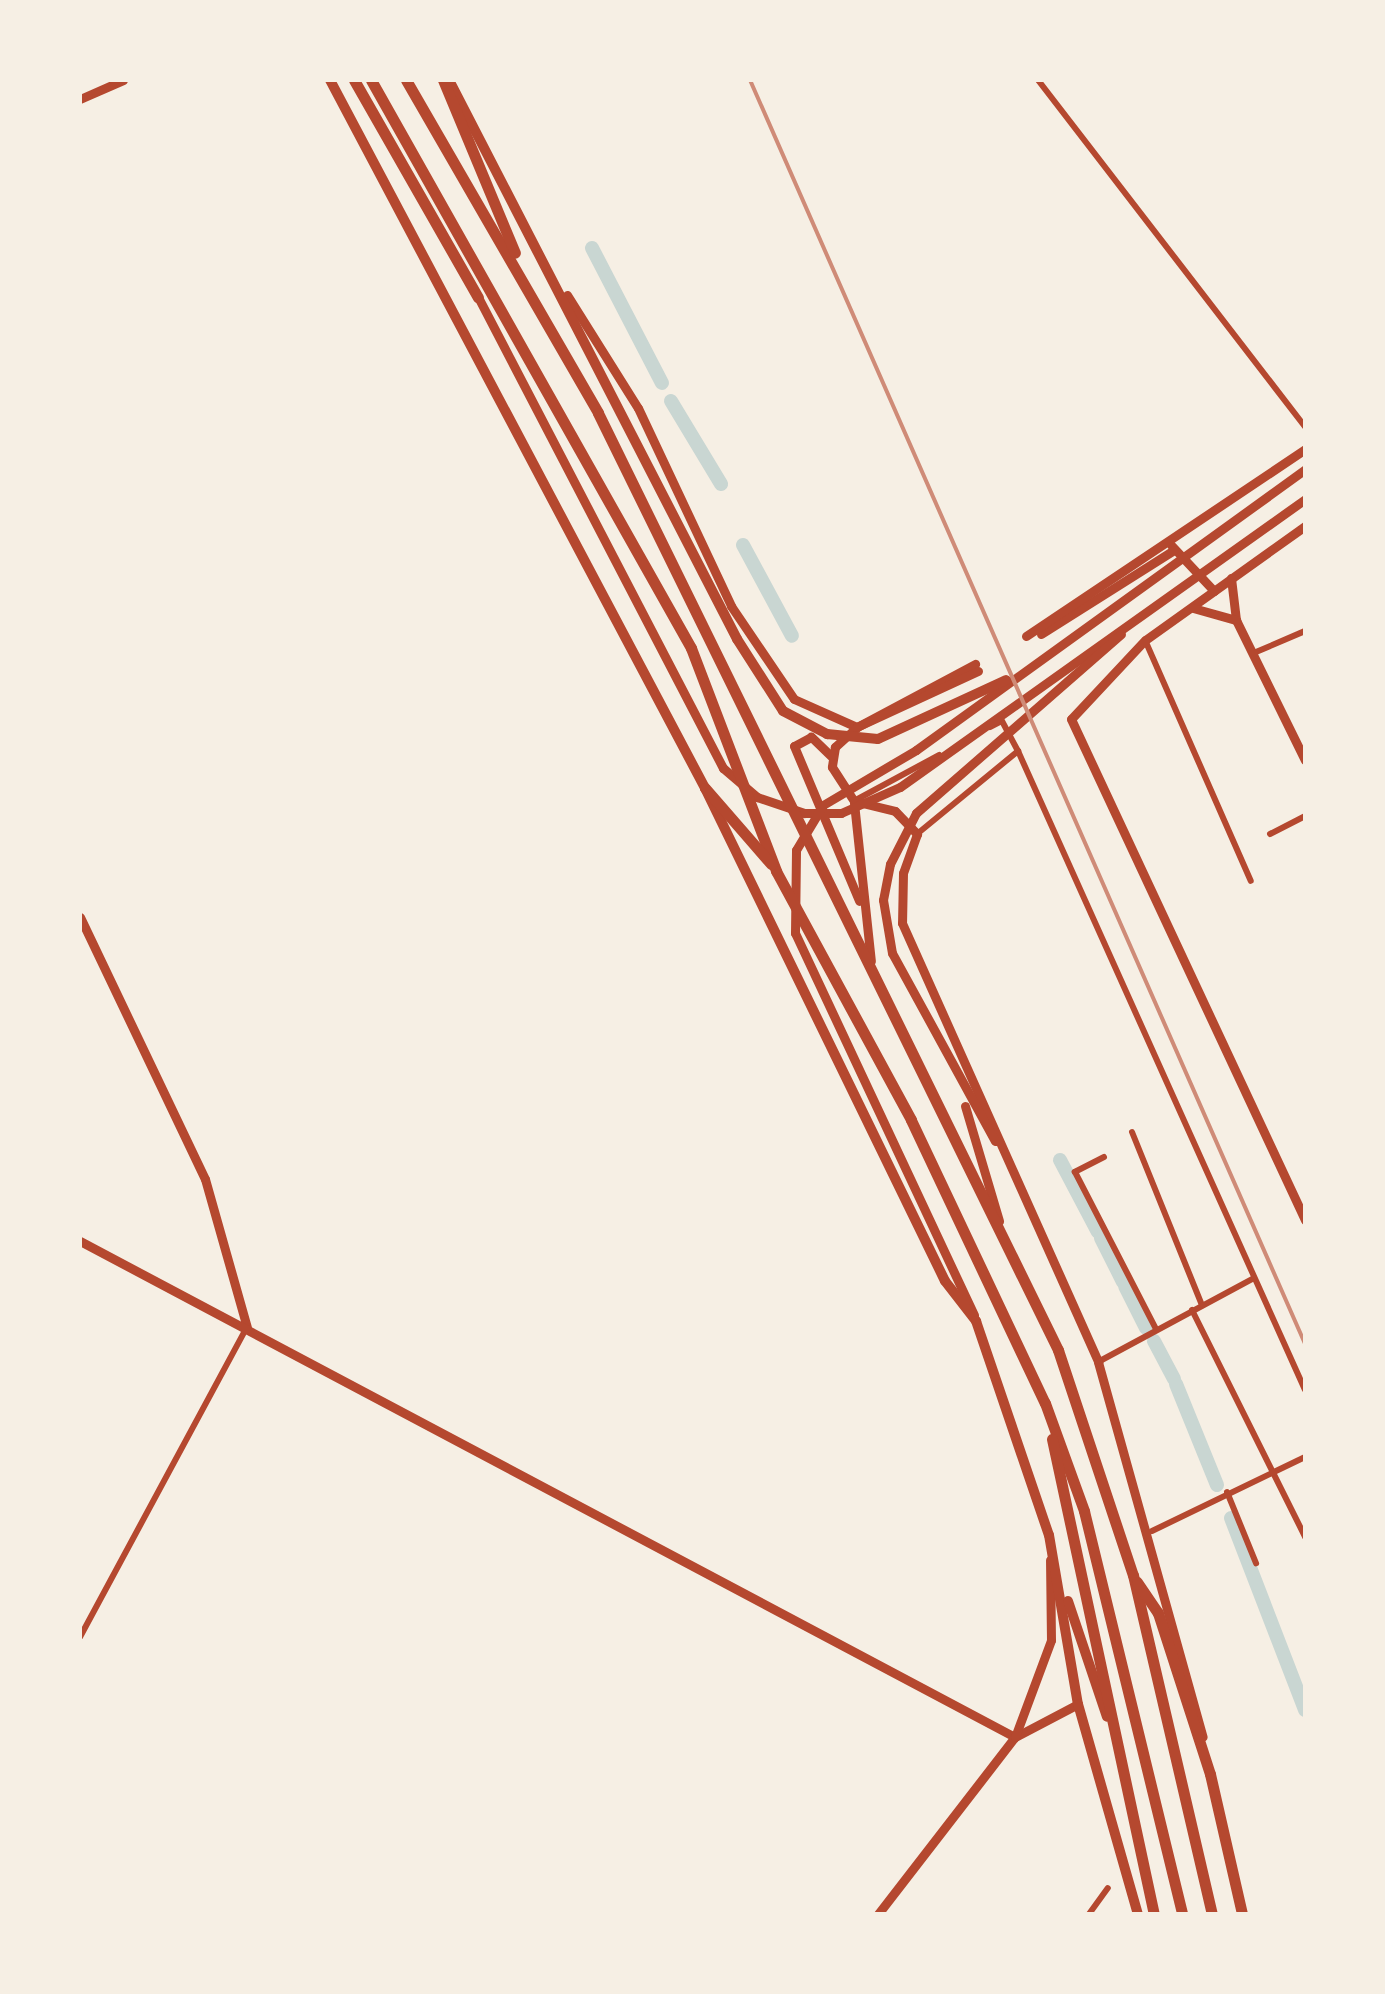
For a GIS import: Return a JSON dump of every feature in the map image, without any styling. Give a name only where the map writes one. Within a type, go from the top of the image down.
[{"type":"highway","points":[[354,80],[478,297]]},
{"type":"highway","points":[[371,80],[692,648],[776,870],[911,1120],[1045,1403],[1084,1511],[1182,1914]]},
{"type":"highway","points":[[406,80],[532,294],[1001,1228],[1058,1350],[1132,1575],[1212,1914]]},
{"type":"highway","points":[[446,80],[532,294]]},
{"type":"highway","points":[[705,788],[776,870]]},
{"type":"highway","points":[[1045,1403],[1107,1716],[1154,1914]]},
{"type":"highway","points":[[1132,1575],[1158,1614],[1210,1774],[1242,1914]]},
{"type":"main road","points":[[80,99],[123,80]]},
{"type":"main road","points":[[330,80],[705,788],[945,1281],[976,1321]]},
{"type":"main road","points":[[446,80],[567,294],[688,544],[764,686],[808,726],[878,739],[1006,680]]},
{"type":"main road","points":[[567,294],[609,356],[731,606],[776,674],[807,710],[857,727]]},
{"type":"main road","points":[[478,297],[723,768],[745,788],[775,805],[841,813],[900,787],[1305,500]]},
{"type":"main road","points":[[1027,639],[1172,546],[1305,450]]},
{"type":"main road","points":[[1138,1914],[1078,1704],[1062,1586],[1050,1535],[976,1321],[795,934],[790,874],[823,806],[916,750],[1006,680],[1305,469]]},
{"type":"main road","points":[[1305,526],[1145,640],[1071,718],[1305,1220]]},
{"type":"main road","points":[[1172,546],[1214,591]]},
{"type":"main road","points":[[1231,578],[1236,620],[1256,652],[1305,760]]},
{"type":"main road","points":[[1192,608],[1236,620]]},
{"type":"main road","points":[[994,1142],[962,1096],[938,1050],[886,927],[887,878],[901,835],[1137,618]]},
{"type":"main road","points":[[830,756],[857,727],[976,667]]},
{"type":"main road","points":[[859,900],[794,746],[811,737],[830,756],[854,801],[859,900],[874,979]]},
{"type":"main road","points":[[854,801],[895,811],[917,834],[903,872],[902,923],[994,1142],[1098,1362],[1152,1530],[1210,1774]]},
{"type":"main road","points":[[80,917],[206,1179],[247,1328]]},
{"type":"main road","points":[[962,1096],[1001,1228]]},
{"type":"main road","points":[[80,1240],[1015,1737]]},
{"type":"main road","points":[[878,1914],[1015,1737],[1051,1640],[1050,1535]]},
{"type":"main road","points":[[1062,1586],[1107,1716]]},
{"type":"main road","points":[[1015,1737],[1078,1704]]},
{"type":"street","points":[[1038,80],[1305,427]]},
{"type":"street","points":[[1256,652],[1305,630]]},
{"type":"street","points":[[1145,640],[1251,881]]},
{"type":"street","points":[[854,801],[1002,720],[1305,1390]]},
{"type":"street","points":[[917,834],[1018,751]]},
{"type":"street","points":[[1270,834],[1305,816]]},
{"type":"street","points":[[1132,1132],[1202,1305]]},
{"type":"street","points":[[1104,1157],[1075,1172],[1156,1329]]},
{"type":"street","points":[[1098,1362],[1254,1278]]},
{"type":"street","points":[[1192,1310],[1305,1537]]},
{"type":"street","points":[[80,1638],[247,1328]]},
{"type":"street","points":[[1152,1530],[1305,1457]]},
{"type":"street","points":[[1227,1492],[1256,1563]]},
{"type":"street","points":[[1088,1914],[1108,1888]]},
{"type":"waterway","points":[[592,248],[662,383]]},
{"type":"waterway","points":[[671,401],[721,484]]},
{"type":"waterway","points":[[743,545],[792,636]]},
{"type":"waterway","points":[[1060,1160],[1098,1232]]},
{"type":"waterway","points":[[1101,1238],[1123,1282]]},
{"type":"waterway","points":[[1125,1286],[1146,1328]]},
{"type":"waterway","points":[[1154,1341],[1174,1379]]},
{"type":"waterway","points":[[1176,1384],[1217,1485]]},
{"type":"waterway","points":[[1231,1518],[1305,1710]]},
{"type":"railway","points":[[750,80],[1305,1344]]}]
